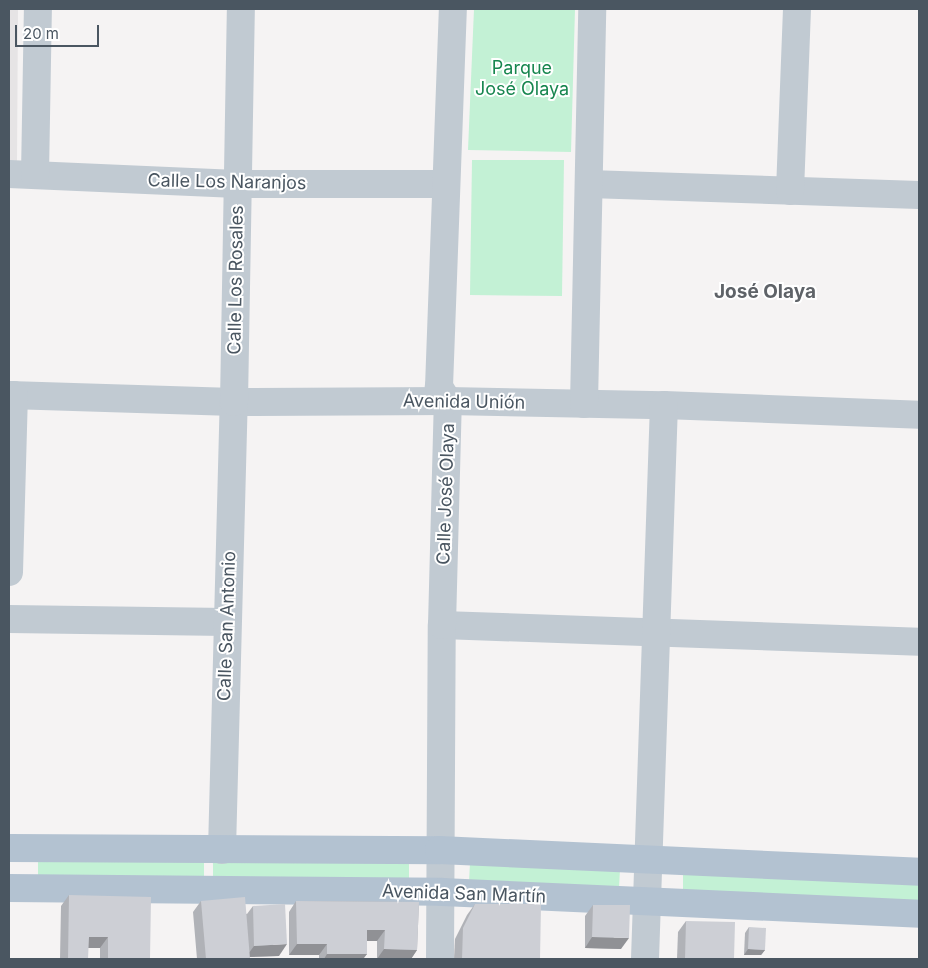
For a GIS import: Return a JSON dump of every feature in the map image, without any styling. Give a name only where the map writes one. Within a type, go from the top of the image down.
[{"type":"main road","points":[[9,848],[439,850],[919,872]]},
{"type":"main road","name":"Avenida San Martín","points":[[9,888],[442,892],[919,914]]},
{"type":"street","points":[[22,175],[38,9]]},
{"type":"street","name":"Calle Los Rosales","points":[[234,402],[241,9]]},
{"type":"street","name":"Calle José Olaya","points":[[440,959],[442,892],[439,850],[442,625],[448,401],[438,387],[453,9]]},
{"type":"street","points":[[584,404],[592,9]]},
{"type":"street","points":[[790,191],[797,9]]},
{"type":"street","name":"Calle Los Naranjos","points":[[22,175],[237,184],[446,184]]},
{"type":"street","points":[[589,184],[919,195]]},
{"type":"street","points":[[9,572],[11,395]]},
{"type":"street","name":"Avenida Unión","points":[[11,395],[234,402],[448,401],[664,404],[919,415]]},
{"type":"street","name":"Calle San Antonio","points":[[222,850],[234,402]]},
{"type":"street","points":[[646,959],[664,404]]},
{"type":"street","points":[[9,619],[227,622]]},
{"type":"street","points":[[442,625],[919,642]]},
{"type":"shaded area","points":[[9,9],[18,9],[17,161],[9,161]]},
{"type":"green space","name":"Parque José Olaya","points":[[474,9],[575,9],[571,152],[468,150]]},
{"type":"green space","points":[[472,160],[564,160],[562,296],[470,295]]},
{"type":"green space","points":[[38,860],[204,861],[204,878],[38,877]]},
{"type":"green space","points":[[213,861],[409,862],[409,879],[213,878]]},
{"type":"green space","points":[[470,863],[620,869],[619,888],[469,882]]},
{"type":"green space","points":[[683,874],[919,885],[919,902],[683,892]]},
{"type":"building","points":[[69,895],[151,897],[150,959],[108,958],[108,937],[89,937],[88,959],[68,959]]},
{"type":"building","points":[[245,897],[250,959],[206,959],[201,901]]},
{"type":"building","points":[[296,901],[419,902],[417,950],[384,949],[385,930],[367,930],[367,954],[327,954],[327,944],[297,944]]},
{"type":"building","points":[[285,904],[287,944],[254,946],[253,906]]},
{"type":"building","points":[[475,904],[541,904],[540,959],[462,959],[463,928]]},
{"type":"building","points":[[593,905],[630,905],[629,938],[592,937]]},
{"type":"building","points":[[686,921],[735,922],[734,959],[685,959]]},
{"type":"building","points":[[749,927],[766,928],[765,950],[748,949]]},
{"type":"building","points":[[542,958],[576,959],[542,959]]},
{"type":"district","name":"José Olaya","points":[[765,292]]}]
